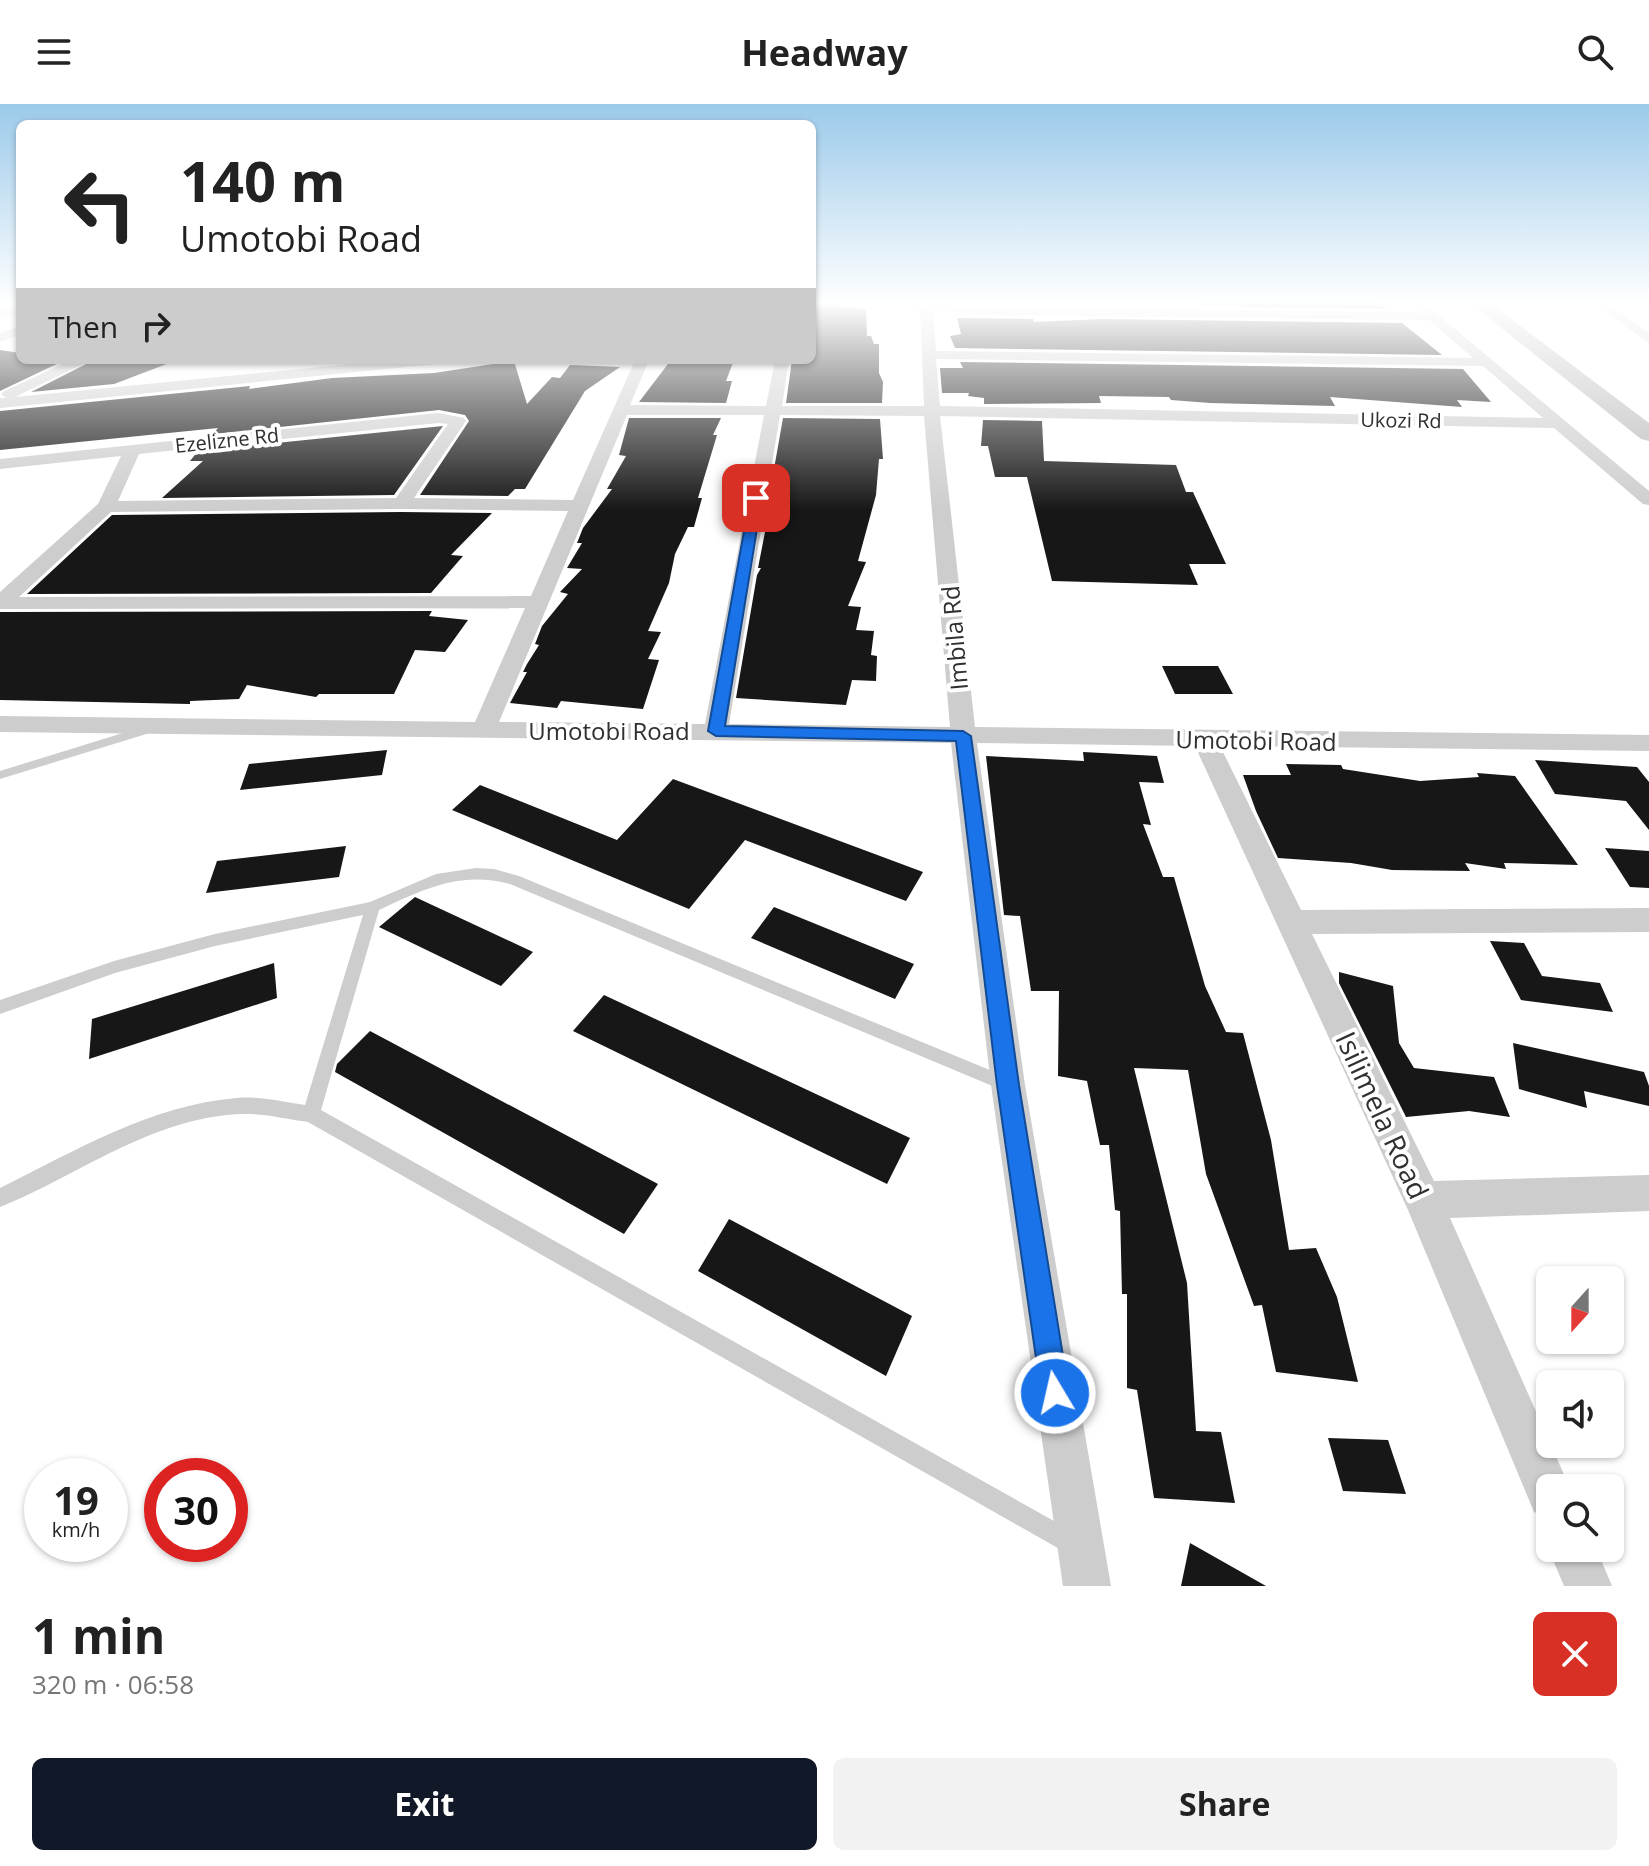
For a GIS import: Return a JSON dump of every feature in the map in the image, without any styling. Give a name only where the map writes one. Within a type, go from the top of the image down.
[{"type":"street","points":[[0,401],[59,372]]},
{"type":"street","points":[[177,385],[201,372]]},
{"type":"street","points":[[0,401],[310,372]]},
{"type":"street","points":[[484,729],[637,372]]},
{"type":"street","points":[[716,731],[779,372]]},
{"type":"street","name":"Imbila Rd","points":[[929,372],[963,736],[1008,1085],[1087,1586]]},
{"type":"street","points":[[1497,372],[1649,500]]},
{"type":"street","points":[[1569,372],[1649,434]]},
{"type":"street","name":"Ukozi Rd","points":[[621,410],[932,411],[1558,423]]},
{"type":"street","name":"Ezelizne Rd","points":[[0,464],[438,418],[455,420],[459,423],[401,503]]},
{"type":"street","points":[[0,603],[106,507],[133,450]]},
{"type":"street","points":[[106,507],[401,503],[579,506]]},
{"type":"street","points":[[0,603],[538,602]]},
{"type":"street","name":"Umotobi Road","points":[[0,724],[1649,743]]},
{"type":"street","name":"Isilimela Road","points":[[1204,739],[1423,1200],[1541,1474]]},
{"type":"street","points":[[1292,922],[1649,920]]},
{"type":"street","points":[[1423,1200],[1649,1193]]},
{"type":"street","points":[[1578,1562],[1588,1586]]},
{"type":"lane","points":[[0,775],[156,726]]},
{"type":"lane","points":[[0,1007],[114,967],[373,907],[440,878],[477,871],[497,874],[1008,1085]]},
{"type":"lane","points":[[311,1114],[373,907]]},
{"type":"lane","points":[[0,1198],[148,1125],[194,1112],[241,1106],[311,1114],[1079,1547]]},
{"type":"building","points":[[0,372],[40,372],[0,391]]},
{"type":"building","points":[[70,372],[145,372],[114,384],[31,392]]},
{"type":"building","points":[[517,372],[527,404],[552,377],[560,378],[564,372],[612,372],[585,391],[525,489],[515,489],[508,496],[420,495],[469,421],[465,415],[439,410],[213,434],[218,428],[0,450],[0,411],[250,386],[249,389],[332,378]]},
{"type":"building","points":[[662,372],[729,372],[726,381],[732,381],[726,403],[639,402]]},
{"type":"building","points":[[790,372],[879,372],[883,382],[882,403],[786,403]]},
{"type":"building","points":[[940,372],[1466,372],[1491,402],[1457,400],[1462,407],[1330,397],[1335,406],[1099,396],[1101,403],[984,404],[984,398],[968,396],[969,393],[942,393]]},
{"type":"building","points":[[629,418],[721,418],[713,435],[717,435],[698,498],[702,498],[694,527],[688,527],[675,554],[669,583],[648,631],[661,632],[648,659],[659,660],[643,709],[561,701],[557,708],[510,703],[539,645],[535,644],[542,626],[568,594],[560,592],[582,569],[567,568],[582,543],[577,543],[583,528],[612,489],[607,489],[626,456],[619,455]]},
{"type":"building","points":[[783,418],[880,419],[883,459],[879,459],[876,495],[858,561],[866,562],[848,606],[861,607],[856,630],[874,631],[871,655],[877,656],[876,681],[852,680],[846,705],[736,698],[757,575],[761,568],[758,568]]},
{"type":"building","points":[[983,420],[1042,421],[1044,461],[1176,465],[1186,492],[1193,492],[1226,564],[1189,564],[1198,585],[1052,581],[1027,477],[995,477],[988,446],[981,446]]},
{"type":"building","points":[[443,426],[394,495],[162,498],[203,461],[190,461],[198,451]]},
{"type":"building","points":[[492,513],[451,555],[463,556],[431,593],[27,594],[112,515]]},
{"type":"building","points":[[432,611],[429,616],[468,620],[445,652],[415,650],[394,694],[319,694],[316,697],[247,685],[239,699],[190,701],[190,704],[0,700],[0,612]]},
{"type":"building","points":[[1162,666],[1218,666],[1233,694],[1175,694]]},
{"type":"building","points":[[387,750],[382,775],[240,790],[249,764]]},
{"type":"building","points":[[1083,752],[1157,756],[1164,783],[1139,782],[1151,825],[1143,824],[1163,877],[1174,877],[1205,986],[1226,1032],[1243,1033],[1271,1140],[1289,1250],[1316,1248],[1337,1297],[1358,1382],[1276,1372],[1262,1305],[1254,1306],[1206,1174],[1188,1070],[1134,1068],[1187,1283],[1196,1431],[1221,1432],[1235,1503],[1154,1498],[1137,1390],[1127,1388],[1127,1294],[1122,1294],[1120,1211],[1115,1210],[1109,1145],[1100,1145],[1087,1081],[1058,1076],[1059,991],[1031,991],[1020,916],[1004,915],[986,756],[1084,761]]},
{"type":"building","points":[[1535,760],[1637,767],[1649,782],[1649,830],[1626,801],[1555,794]]},
{"type":"building","points":[[1286,764],[1341,765],[1343,769],[1420,781],[1479,777],[1477,773],[1515,776],[1578,865],[1504,863],[1506,869],[1465,863],[1470,871],[1392,870],[1351,863],[1278,858],[1243,775],[1291,775]]},
{"type":"building","points":[[673,779],[923,872],[906,901],[745,840],[689,909],[452,810],[480,785],[617,840]]},
{"type":"building","points":[[346,846],[339,877],[206,893],[217,861]]},
{"type":"building","points":[[1605,848],[1649,851],[1649,888],[1630,887]]},
{"type":"building","points":[[415,897],[533,952],[501,986],[379,927]]},
{"type":"building","points":[[774,907],[914,964],[895,999],[751,938]]},
{"type":"building","points":[[1490,941],[1524,943],[1542,976],[1600,983],[1613,1012],[1521,1000]]},
{"type":"building","points":[[274,963],[277,998],[89,1059],[92,1019]]},
{"type":"building","points":[[1339,972],[1393,986],[1399,1043],[1414,1068],[1494,1077],[1510,1117],[1469,1111],[1406,1117],[1339,983]]},
{"type":"building","points":[[604,995],[910,1138],[887,1184],[573,1031]]},
{"type":"building","points":[[370,1031],[658,1184],[624,1234],[335,1072],[337,1064]]},
{"type":"building","points":[[1513,1043],[1644,1072],[1649,1086],[1649,1106],[1584,1091],[1587,1108],[1519,1089]]},
{"type":"building","points":[[729,1219],[912,1316],[886,1376],[698,1271]]},
{"type":"building","points":[[1328,1438],[1388,1440],[1406,1494],[1343,1491]]},
{"type":"building","points":[[1190,1543],[1266,1586],[1181,1586]]},
{"type":"route","points":[[756,498],[716,731],[963,736],[1008,1085],[1055,1393]]}]
